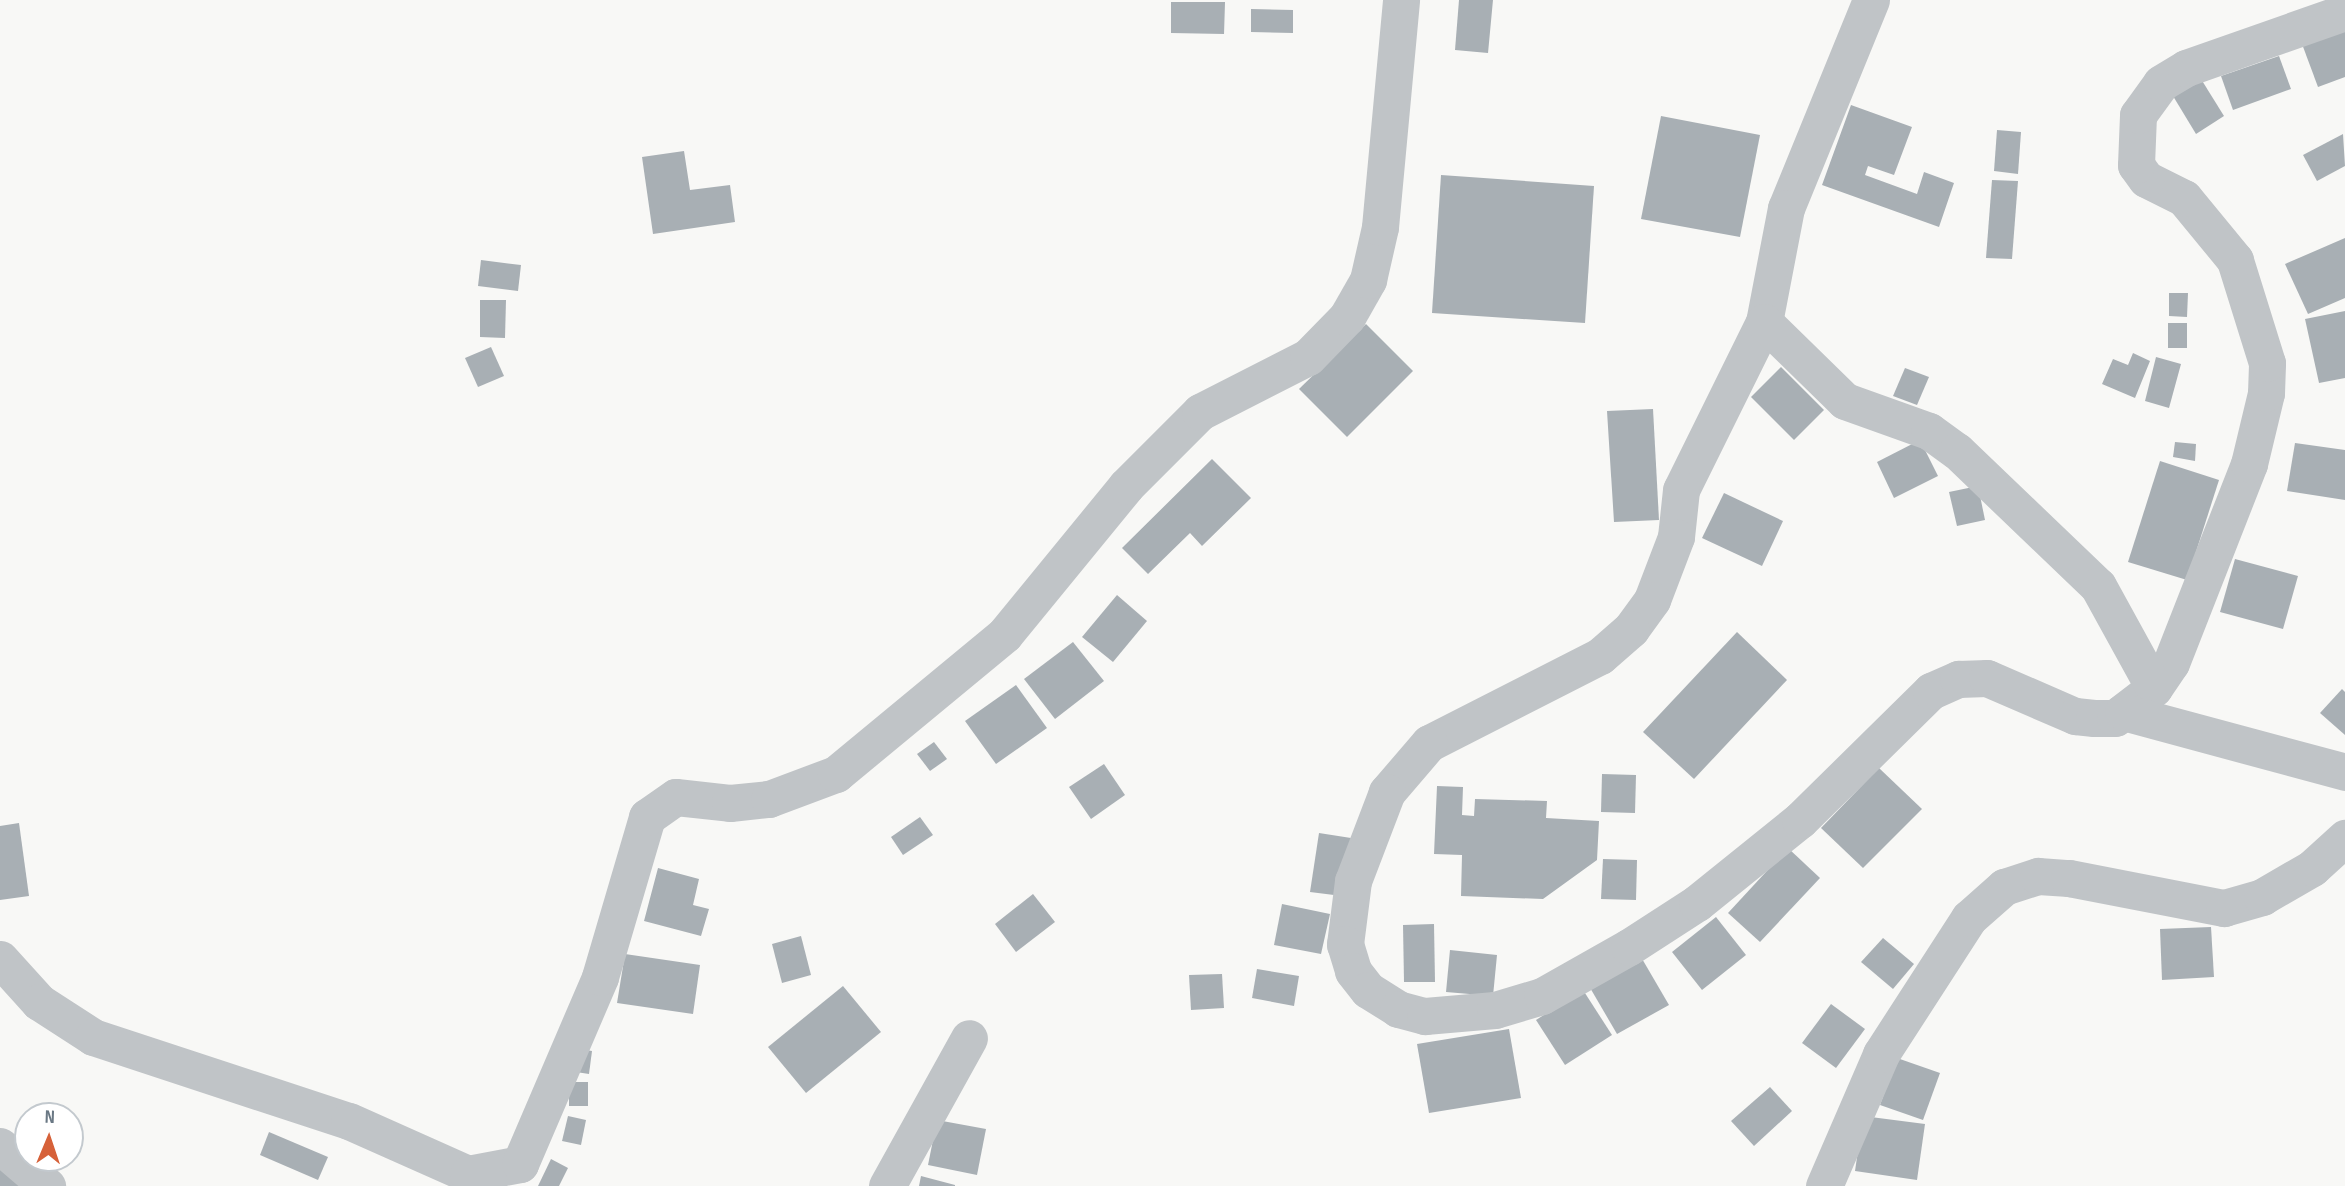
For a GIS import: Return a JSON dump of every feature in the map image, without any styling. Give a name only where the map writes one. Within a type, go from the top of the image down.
[{"type":"street","points":[[0,959],[39,1003],[93,1037],[348,1121],[468,1174],[520,1164],[600,977],[647,817],[676,797],[730,803],[769,799],[836,774],[1005,634],[1126,486],[1200,412],[1308,357],[1347,317],[1368,280],[1380,226],[1401,0]]},
{"type":"street","points":[[1878,1],[1786,208],[1764,322],[1681,489],[1676,537],[1653,600],[1632,629],[1600,656],[1429,743],[1387,792],[1353,881],[1345,944],[1353,971],[1368,990],[1398,1009],[1425,1016],[1495,1010],[1542,996],[1698,903],[1800,820],[1931,691],[1958,679],[1987,678],[2075,716],[2115,718],[2154,688],[2171,663],[2249,464],[2266,393],[2266,363],[2235,260],[2184,198],[2146,179],[2137,165],[2138,115],[2161,83],[2186,68],[2345,12]]},
{"type":"street","points":[[1764,322],[1845,401],[1929,431],[1957,451],[2098,586],[2154,688]]},
{"type":"street","points":[[2123,712],[2345,772]]},
{"type":"street","points":[[1824,1186],[1881,1054],[1969,918],[2004,887],[2038,876],[2069,878],[2224,908],[2262,897],[2312,868],[2345,838]]},
{"type":"street","points":[[887,1186],[970,1038]]},
{"type":"street","points":[[0,1146],[47,1186]]},
{"type":"building","points":[[1459,0],[1493,0],[1488,53],[1455,50]]},
{"type":"building","points":[[1171,2],[1225,2],[1224,34],[1171,33]]},
{"type":"building","points":[[1251,9],[1293,10],[1293,33],[1251,32]]},
{"type":"building","points":[[2345,29],[2345,77],[2318,87],[2302,44]]},
{"type":"building","points":[[2279,56],[2291,89],[2233,110],[2221,76]]},
{"type":"building","points":[[2201,79],[2224,116],[2196,134],[2173,96]]},
{"type":"building","points":[[1851,105],[1912,127],[1894,175],[1868,166],[1865,175],[1917,194],[1924,172],[1954,183],[1939,227],[1822,185]]},
{"type":"building","points":[[1661,116],[1760,135],[1740,237],[1641,219]]},
{"type":"building","points":[[1997,130],[2021,132],[2018,174],[1994,171]]},
{"type":"building","points":[[2343,134],[2345,166],[2317,181],[2303,155]]},
{"type":"building","points":[[684,151],[690,190],[730,185],[735,222],[653,234],[642,157]]},
{"type":"building","points":[[1441,175],[1594,186],[1585,323],[1432,313]]},
{"type":"building","points":[[1992,180],[2018,181],[2012,259],[1986,258]]},
{"type":"building","points":[[2345,238],[2345,298],[2308,314],[2285,264]]},
{"type":"building","points":[[481,260],[521,265],[518,291],[478,286]]},
{"type":"building","points":[[2169,293],[2188,293],[2187,317],[2169,316]]},
{"type":"building","points":[[480,300],[506,300],[505,338],[480,337]]},
{"type":"building","points":[[2345,311],[2345,378],[2319,383],[2305,319]]},
{"type":"building","points":[[2168,323],[2187,323],[2187,348],[2168,348]]},
{"type":"building","points":[[1366,324],[1413,371],[1347,437],[1299,389]]},
{"type":"building","points":[[491,347],[504,376],[478,387],[465,358]]},
{"type":"building","points":[[2133,353],[2150,361],[2135,398],[2102,384],[2113,359],[2128,365]]},
{"type":"building","points":[[2156,357],[2181,364],[2169,408],[2145,401]]},
{"type":"building","points":[[1781,367],[1824,410],[1794,440],[1751,397]]},
{"type":"building","points":[[1905,368],[1929,377],[1917,405],[1893,396]]},
{"type":"building","points":[[1653,409],[1659,520],[1614,522],[1607,411]]},
{"type":"building","points":[[1920,440],[1938,476],[1894,498],[1877,462]]},
{"type":"building","points":[[2175,442],[2196,444],[2195,461],[2173,457]]},
{"type":"building","points":[[2295,443],[2345,450],[2345,500],[2287,491]]},
{"type":"building","points":[[1212,459],[1251,498],[1202,546],[1190,533],[1148,574],[1122,548]]},
{"type":"building","points":[[2160,461],[2219,480],[2187,580],[2128,562]]},
{"type":"building","points":[[1978,486],[1985,520],[1957,526],[1949,492]]},
{"type":"building","points":[[1724,493],[1783,521],[1762,566],[1702,538]]},
{"type":"building","points":[[2235,559],[2298,576],[2283,629],[2220,612]]},
{"type":"building","points":[[1117,595],[1147,621],[1113,662],[1082,637]]},
{"type":"building","points":[[1737,632],[1787,680],[1694,779],[1643,732]]},
{"type":"building","points":[[1073,642],[1104,681],[1055,719],[1024,679]]},
{"type":"building","points":[[1016,685],[1047,728],[996,764],[965,721]]},
{"type":"building","points":[[2342,689],[2345,692],[2345,735],[2320,713]]},
{"type":"building","points":[[934,742],[947,759],[930,771],[917,754]]},
{"type":"building","points":[[1104,764],[1125,795],[1091,819],[1069,787]]},
{"type":"building","points":[[1879,768],[1922,809],[1863,868],[1821,828]]},
{"type":"building","points":[[1602,774],[1636,775],[1635,813],[1601,812]]},
{"type":"building","points":[[1437,786],[1463,787],[1462,815],[1474,816],[1475,799],[1547,801],[1546,818],[1599,821],[1597,860],[1543,899],[1461,896],[1462,855],[1434,854]]},
{"type":"building","points":[[920,817],[933,835],[903,855],[891,837]]},
{"type":"building","points":[[19,823],[29,896],[0,900],[0,826]]},
{"type":"building","points":[[1319,833],[1351,838],[1342,896],[1310,892]]},
{"type":"building","points":[[1788,848],[1820,878],[1760,942],[1728,913]]},
{"type":"building","points":[[1603,859],[1637,860],[1636,900],[1601,899]]},
{"type":"building","points":[[658,868],[699,879],[693,905],[709,909],[701,936],[644,921]]},
{"type":"building","points":[[1033,894],[1055,922],[1016,952],[995,924]]},
{"type":"building","points":[[1282,904],[1330,914],[1321,954],[1274,945]]},
{"type":"building","points":[[1716,917],[1746,955],[1702,990],[1672,952]]},
{"type":"building","points":[[1434,924],[1435,982],[1404,982],[1403,925]]},
{"type":"building","points":[[2211,927],[2214,977],[2162,980],[2160,929]]},
{"type":"building","points":[[801,936],[811,975],[782,983],[772,944]]},
{"type":"building","points":[[1883,938],[1914,964],[1893,989],[1861,962]]},
{"type":"building","points":[[1450,950],[1497,955],[1493,996],[1446,992]]},
{"type":"building","points":[[625,954],[700,965],[693,1014],[617,1003]]},
{"type":"building","points":[[1641,957],[1669,1005],[1617,1034],[1589,986]]},
{"type":"building","points":[[1257,969],[1299,976],[1294,1006],[1252,998]]},
{"type":"building","points":[[1222,974],[1224,1008],[1191,1010],[1189,975]]},
{"type":"building","points":[[843,986],[881,1032],[806,1093],[768,1047]]},
{"type":"building","points":[[1583,990],[1612,1035],[1565,1065],[1536,1020]]},
{"type":"building","points":[[1831,1004],[1865,1029],[1836,1068],[1802,1043]]},
{"type":"building","points":[[1509,1029],[1521,1098],[1429,1113],[1417,1044]]},
{"type":"building","points":[[580,1049],[592,1051],[589,1074],[576,1072]]},
{"type":"building","points":[[1897,1058],[1940,1073],[1923,1120],[1880,1105]]},
{"type":"building","points":[[569,1082],[588,1082],[588,1106],[569,1106]]},
{"type":"building","points":[[1770,1087],[1792,1111],[1754,1146],[1731,1121]]},
{"type":"building","points":[[568,1116],[586,1120],[581,1145],[562,1141]]},
{"type":"building","points":[[1863,1116],[1925,1124],[1917,1180],[1855,1171]]},
{"type":"building","points":[[937,1120],[986,1129],[977,1175],[928,1165]]},
{"type":"building","points":[[269,1132],[328,1157],[318,1180],[260,1155]]},
{"type":"building","points":[[551,1159],[568,1168],[559,1186],[538,1186]]},
{"type":"building","points":[[0,1169],[20,1186],[0,1186]]},
{"type":"building","points":[[921,1176],[955,1185],[955,1186],[919,1186]]}]
